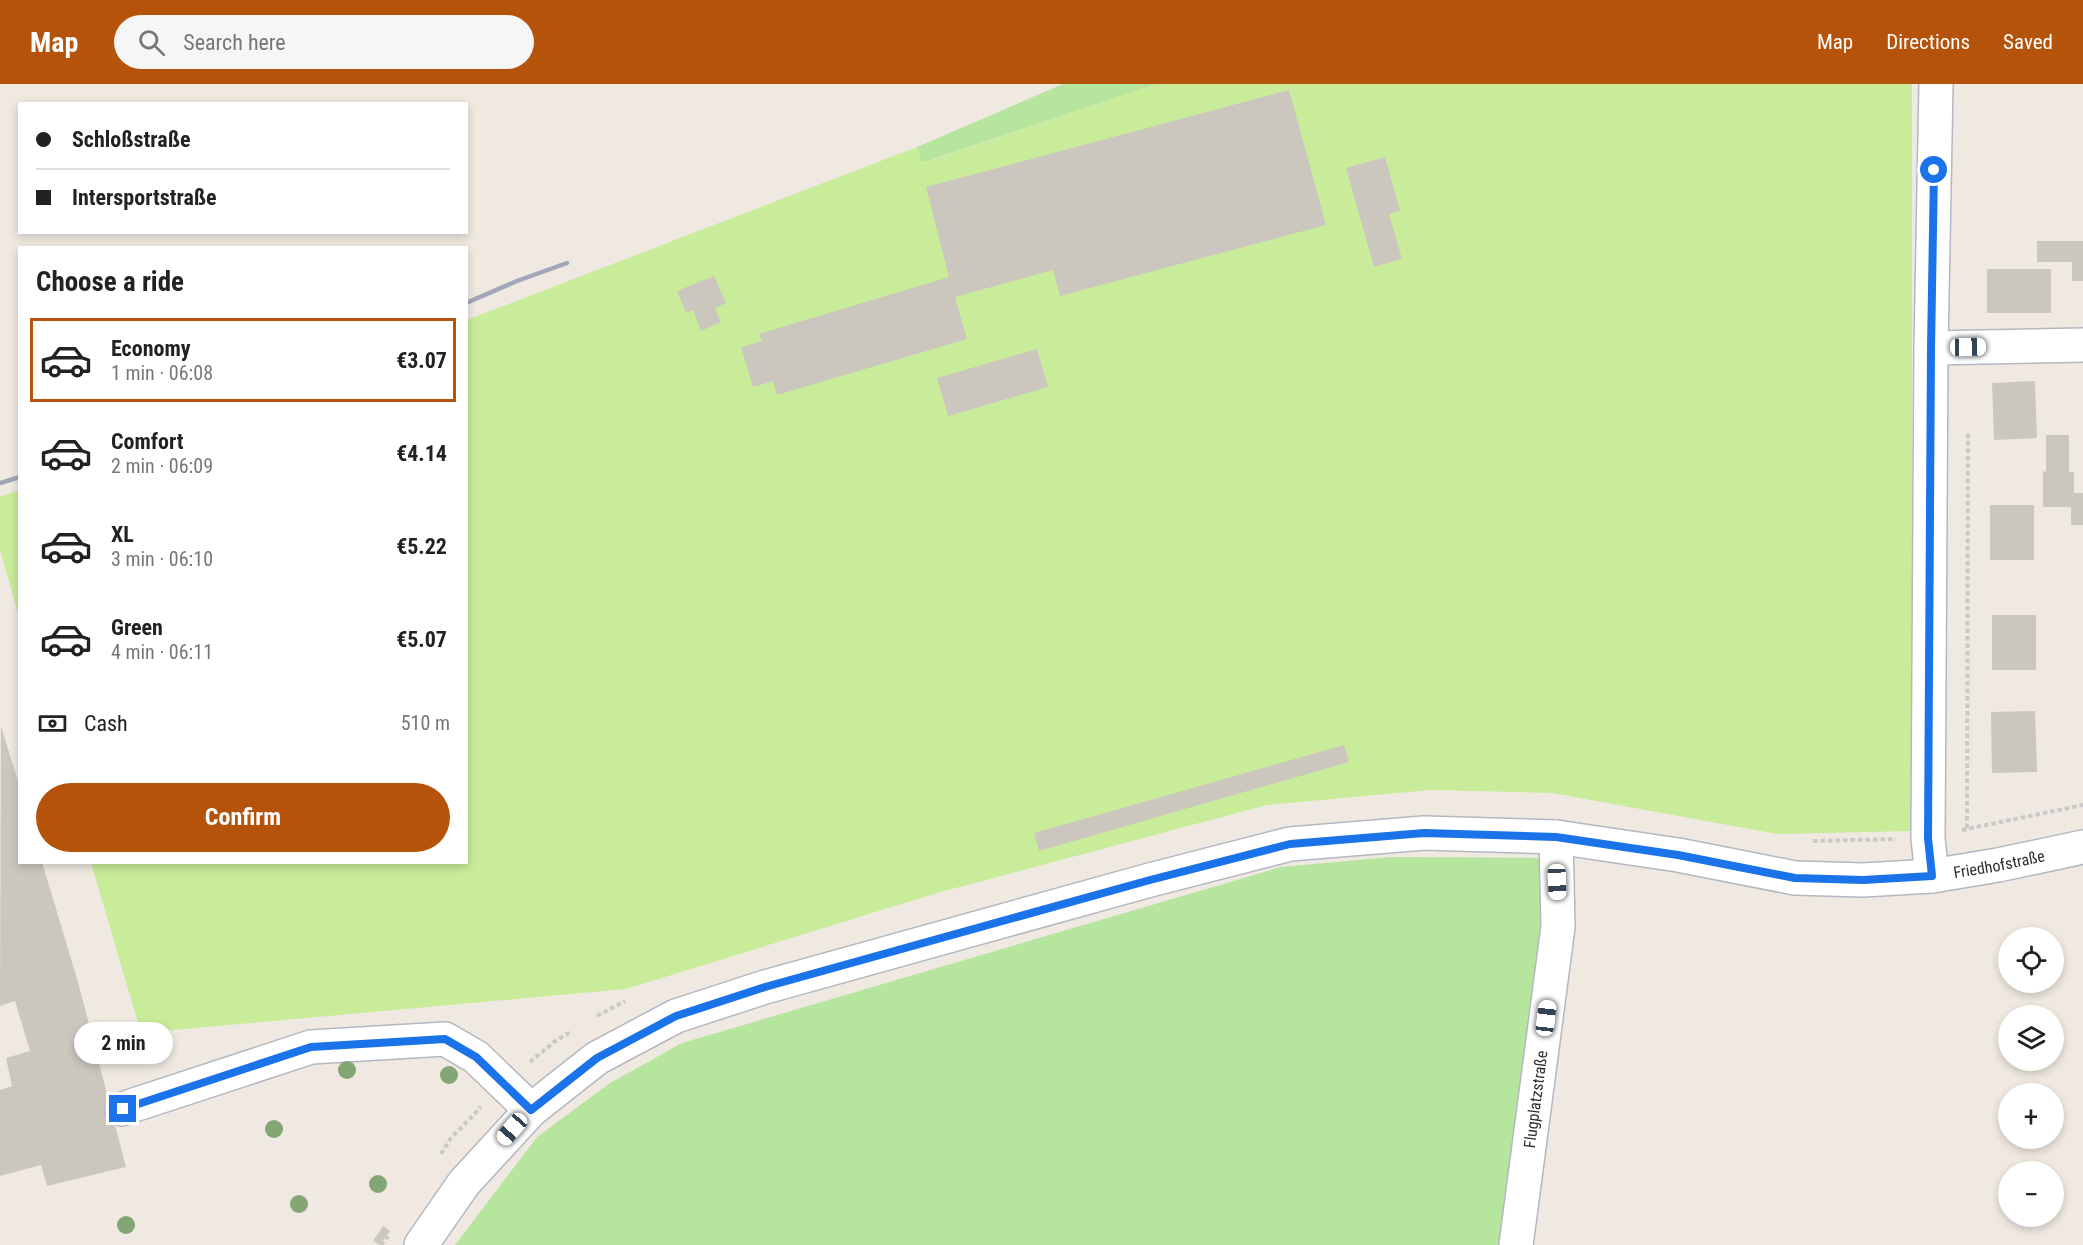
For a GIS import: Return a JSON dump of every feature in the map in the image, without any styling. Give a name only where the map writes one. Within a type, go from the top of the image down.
[{"type":"street","points":[[1932,876],[1928,838],[1931,348],[1936,84]]},
{"type":"street","points":[[1931,348],[2083,345]]},
{"type":"street","points":[[421,1245],[464,1183],[531,1110],[597,1058],[676,1016],[765,987],[1150,880],[1290,844],[1424,833],[1556,837]]},
{"type":"street","name":"Friedhofstraße","points":[[1556,837],[1678,855],[1795,878],[1863,880],[1932,876],[1998,866],[2083,847]]},
{"type":"street","name":"Flugplatzstraße","points":[[1516,1245],[1558,927],[1556,837]]},
{"type":"street","points":[[123,1109],[311,1047],[445,1039],[476,1057],[531,1110]]},
{"type":"green space","points":[[1063,84],[1157,84],[921,163],[917,147]]},
{"type":"green space","points":[[1157,84],[1912,84],[1912,831],[1777,834],[1553,793],[1430,790],[1267,805],[937,893],[626,989],[141,1033],[91,864],[468,864],[468,320],[917,147],[922,163]]},
{"type":"green space","points":[[18,491],[18,613],[0,550],[0,497]]},
{"type":"green space","points":[[1391,857],[1546,858],[1539,955],[1506,1245],[455,1245],[537,1137],[610,1083],[682,1043],[1281,867]]},
{"type":"building","points":[[1289,90],[1326,225],[1060,296],[1053,270],[955,297],[967,339],[777,395],[773,381],[753,387],[741,347],[762,341],[759,334],[949,277],[926,187]]},
{"type":"building","points":[[1385,157],[1400,211],[1389,214],[1402,259],[1374,267],[1346,168]]},
{"type":"building","points":[[2037,241],[2083,241],[2083,281],[2072,281],[2072,262],[2037,262]]},
{"type":"building","points":[[1987,269],[2051,269],[2051,313],[1987,313]]},
{"type":"building","points":[[714,276],[726,303],[715,308],[721,322],[701,331],[693,310],[686,313],[677,291]]},
{"type":"building","points":[[1037,349],[1048,387],[948,416],[937,378]]},
{"type":"building","points":[[2035,381],[2037,438],[1994,440],[1992,383]]},
{"type":"building","points":[[2046,435],[2069,435],[2069,472],[2074,472],[2074,493],[2083,493],[2083,525],[2071,525],[2071,507],[2043,507]]},
{"type":"building","points":[[1990,505],[2034,505],[2034,560],[1990,560]]},
{"type":"building","points":[[1992,615],[2036,615],[2036,670],[1992,670]]},
{"type":"building","points":[[2035,711],[2037,772],[1992,773],[1991,712]]},
{"type":"building","points":[[1,726],[18,781],[18,864],[43,864],[78,982],[126,1167],[47,1186],[41,1165],[0,1176],[0,1090],[12,1086],[6,1058],[30,1051],[15,1001],[0,1006]]},
{"type":"building","points":[[1344,745],[1349,762],[1039,851],[1034,833]]},
{"type":"building","points":[[383,1226],[390,1231],[380,1245],[373,1241]]},
{"type":"railway","points":[[468,302],[567,263]]},
{"type":"railway","points":[[0,483],[18,478]]},
{"type":"route","points":[[123,1109],[311,1047],[445,1039],[476,1057],[531,1110],[597,1058],[676,1016],[765,987],[1150,880],[1290,844],[1424,833],[1556,837],[1678,855],[1795,878],[1863,880],[1932,876],[1928,838],[1934,170]]}]
